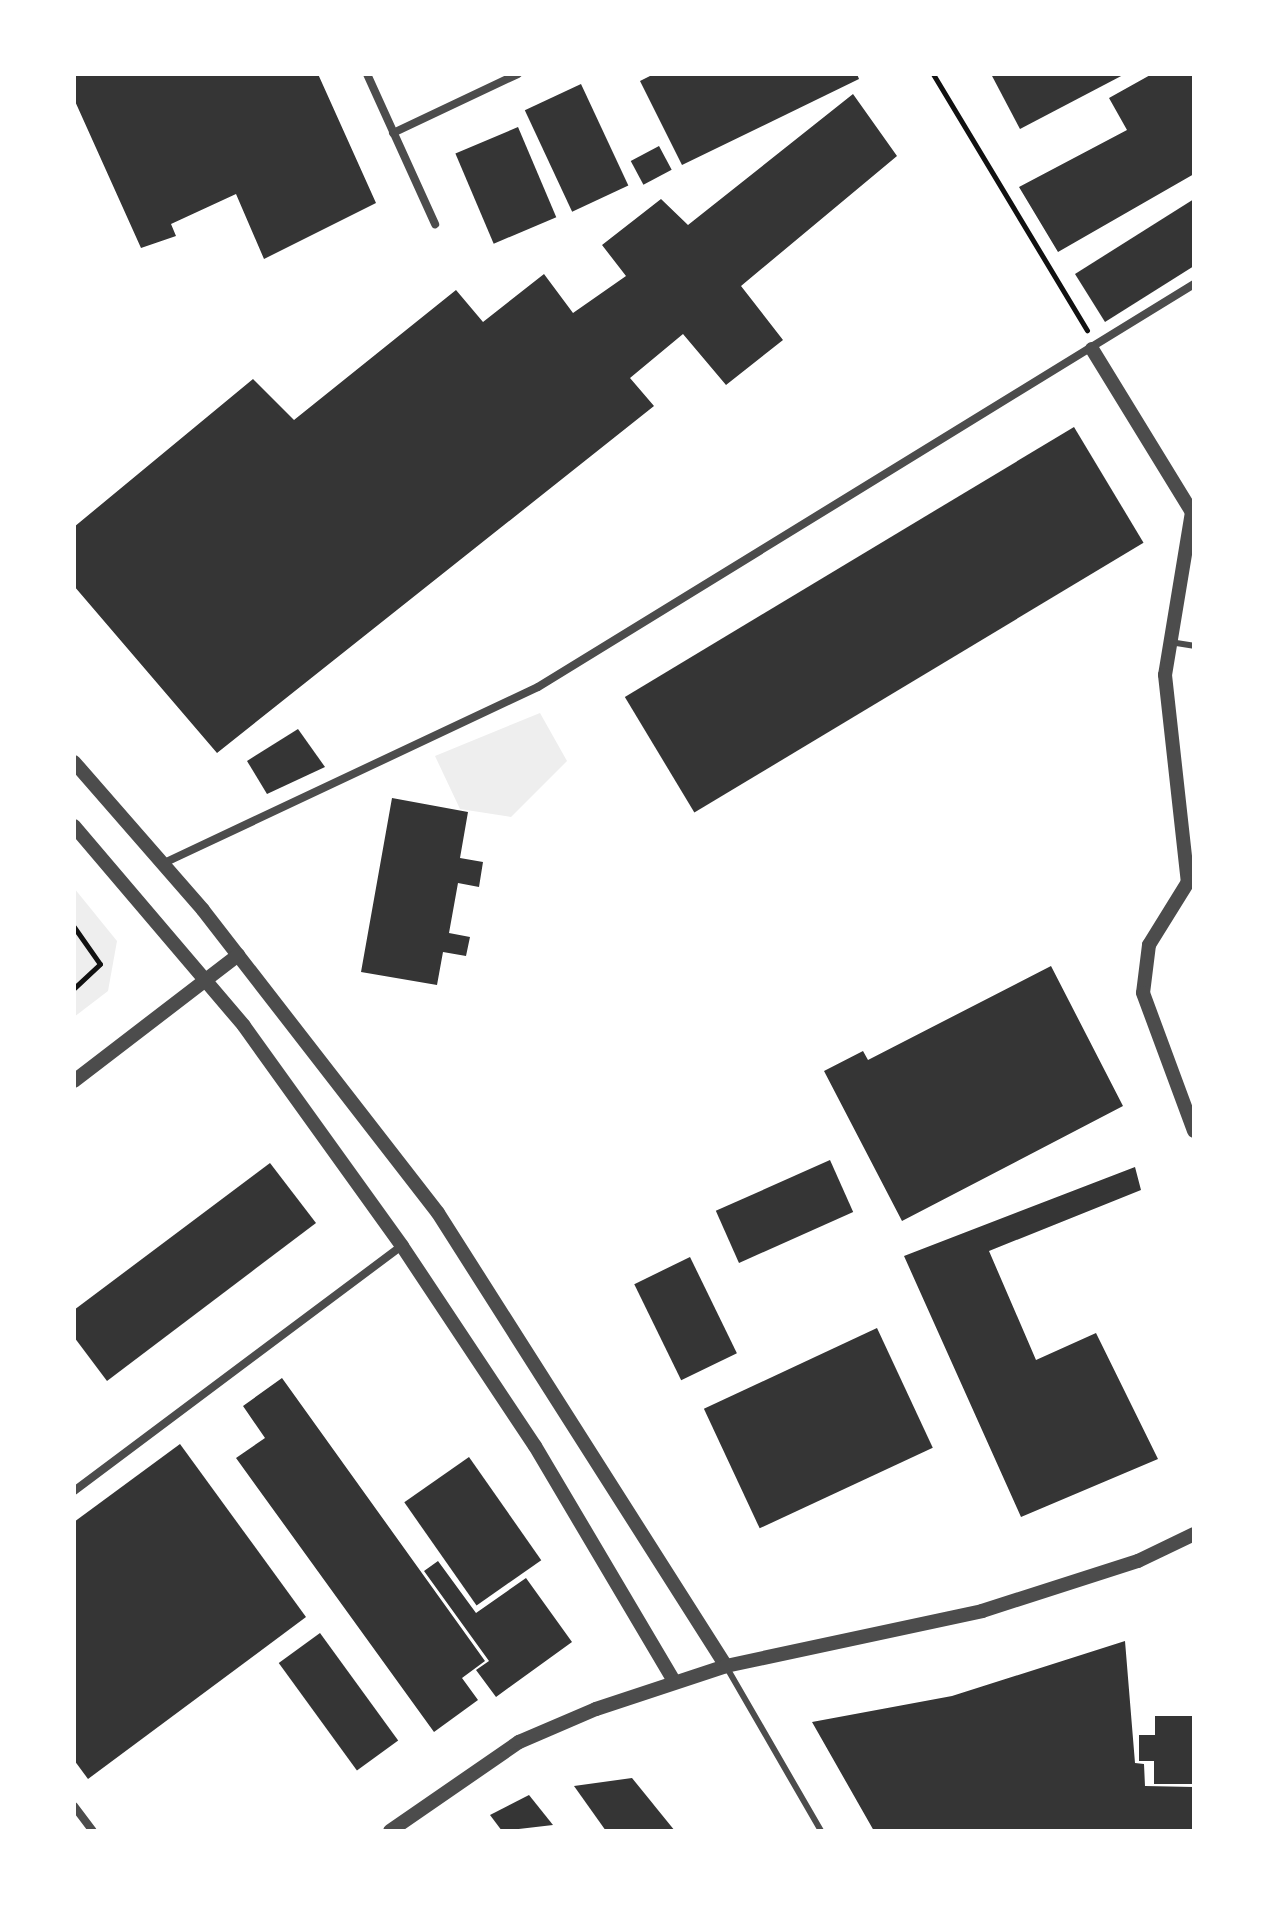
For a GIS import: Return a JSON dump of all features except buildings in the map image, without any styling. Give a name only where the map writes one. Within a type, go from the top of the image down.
[{"type":"street","points":[[367,74],[435,224]]},
{"type":"street","points":[[393,133],[518,74]]},
{"type":"street","points":[[164,863],[538,687],[1194,284]]},
{"type":"street","points":[[1094,348],[1192,512],[1168,642],[1165,675],[1189,819],[1188,882],[1149,945],[1143,993],[1194,1131]]},
{"type":"street","points":[[74,762],[164,863],[438,1213],[726,1666]]},
{"type":"street","points":[[74,826],[205,982],[402,1246],[535,1446],[674,1681]]},
{"type":"street","points":[[74,1081],[238,955]]},
{"type":"street","points":[[74,1491],[402,1246]]},
{"type":"street","points":[[390,1831],[519,1742],[674,1681],[726,1666],[982,1611],[1138,1561],[1194,1534]]},
{"type":"street","points":[[74,1806],[93,1831]]},
{"type":"lane","points":[[1168,642],[1194,646]]},
{"type":"lane","points":[[726,1666],[821,1831]]},
{"type":"path","points":[[933,74],[1094,348]]},
{"type":"path","points":[[74,927],[100,964],[74,988]]},
{"type":"shaded area","points":[[540,713],[567,761],[511,817],[460,809],[435,756]]},
{"type":"shaded area","points":[[74,888],[117,941],[108,991],[74,1017]]}]
